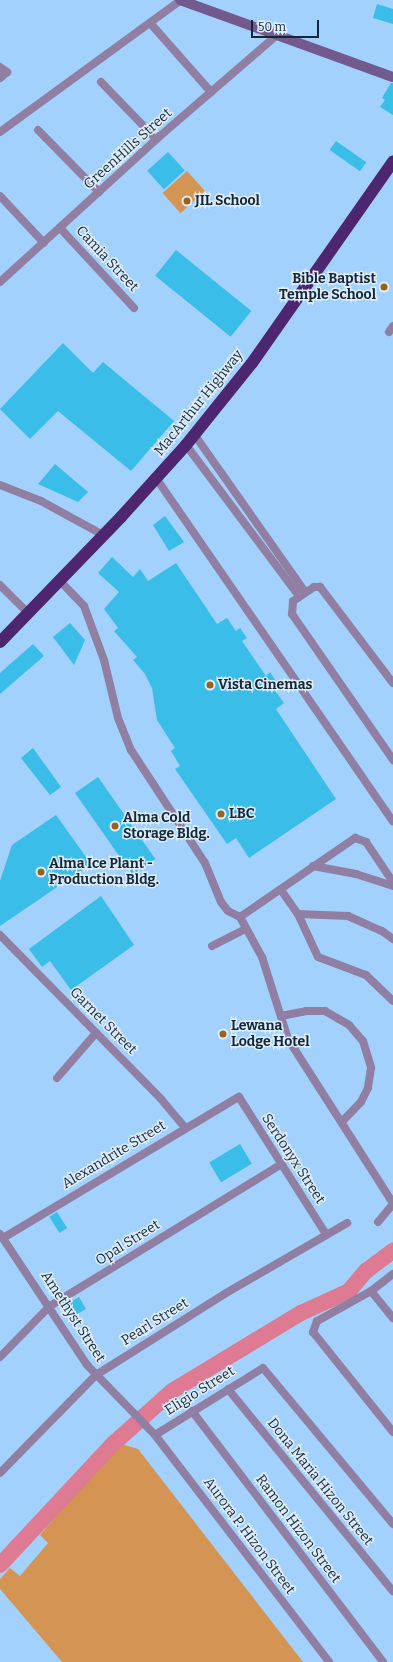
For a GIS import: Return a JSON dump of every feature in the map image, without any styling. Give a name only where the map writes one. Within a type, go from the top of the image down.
[{"type":"highway","name":"MacArthur Highway","points":[[0,642],[103,535],[186,445],[252,363],[393,162]]},
{"type":"street","points":[[0,132],[151,24],[181,0],[276,36],[393,77]]},
{"type":"street","points":[[151,24],[212,92]]},
{"type":"street","name":"GreenHills Street","points":[[0,282],[156,139],[276,36]]},
{"type":"street","points":[[0,67],[7,72],[0,78]]},
{"type":"street","points":[[101,82],[156,139]]},
{"type":"street","points":[[38,130],[99,192]]},
{"type":"street","points":[[0,196],[44,243]]},
{"type":"street","name":"Camia Street","points":[[60,228],[134,308]]},
{"type":"street","points":[[194,434],[302,594]]},
{"type":"street","points":[[186,445],[302,594]]},
{"type":"street","points":[[156,478],[393,821]]},
{"type":"street","points":[[0,485],[41,501],[103,535]]},
{"type":"street","points":[[59,580],[84,606],[104,660],[118,718],[131,750],[204,863],[221,902],[228,911],[240,917],[262,957],[288,1039],[393,1204],[378,1222]]},
{"type":"street","points":[[0,587],[28,613]]},
{"type":"street","points":[[393,683],[324,591],[314,587],[302,594],[291,608],[292,614],[393,760]]},
{"type":"street","points":[[240,917],[281,890],[313,866],[358,838],[366,842],[393,882]]},
{"type":"street","points":[[313,866],[356,874],[393,886]]},
{"type":"street","points":[[281,890],[298,914],[318,956],[366,976],[393,1001]]},
{"type":"street","points":[[298,914],[348,916],[382,931],[393,939]]},
{"type":"street","points":[[212,946],[246,928]]},
{"type":"street","name":"Garnet Street","points":[[0,935],[96,1033],[185,1128]]},
{"type":"street","points":[[280,1016],[306,1011],[325,1011],[349,1025],[363,1041],[371,1068],[368,1088],[361,1102],[342,1122]]},
{"type":"street","points":[[57,1078],[96,1033]]},
{"type":"street","name":"Alexandrite Street","points":[[2,1236],[238,1097]]},
{"type":"street","name":"Serdonyx Street","points":[[238,1097],[280,1165],[326,1234]]},
{"type":"street","name":"Opal Street","points":[[0,1356],[50,1306],[280,1165]]},
{"type":"street","name":"Pearl Street","points":[[0,1473],[96,1375],[326,1234],[347,1223]]},
{"type":"street","name":"Amethyst Street","points":[[2,1236],[50,1306],[78,1353],[96,1375],[147,1427]]},
{"type":"street","points":[[393,1274],[371,1291],[317,1321],[313,1332],[393,1432]]},
{"type":"street","points":[[371,1291],[393,1318]]},
{"type":"street","name":"Eligio Street","points":[[155,1435],[258,1369],[266,1370],[393,1524]]},
{"type":"street","name":"Dona Maria Hizon Street","points":[[228,1389],[393,1591]]},
{"type":"street","name":"Ramon Hizon Street","points":[[192,1411],[383,1662]]},
{"type":"street","name":"Aurora P. Hizon Street","points":[[147,1427],[155,1435],[329,1662]]},
{"type":"shaded area","points":[[187,171],[205,191],[181,213],[162,193]]},
{"type":"shaded area","points":[[118,1443],[138,1449],[303,1662],[62,1662],[0,1589],[0,1579],[10,1568],[20,1576],[48,1543],[40,1535]]},
{"type":"building","points":[[377,4],[393,9],[393,24],[373,18]]},
{"type":"building","points":[[391,83],[393,83],[393,115],[380,107],[385,100],[382,98]]},
{"type":"building","points":[[336,141],[366,162],[360,171],[330,150]]},
{"type":"building","points":[[168,152],[185,171],[164,189],[147,171]]},
{"type":"building","points":[[176,250],[251,311],[231,337],[155,276]]},
{"type":"building","points":[[63,343],[93,373],[103,362],[174,421],[131,471],[58,411],[30,439],[0,409]]},
{"type":"building","points":[[55,464],[88,492],[78,502],[38,484]]},
{"type":"building","points":[[165,516],[184,542],[169,551],[153,525]]},
{"type":"building","points":[[112,557],[133,577],[140,569],[148,581],[176,563],[217,624],[227,618],[236,631],[240,628],[247,638],[242,641],[266,676],[270,672],[277,683],[272,686],[284,703],[276,709],[336,799],[249,858],[236,838],[227,844],[175,769],[180,766],[171,751],[175,748],[157,720],[152,688],[145,674],[133,660],[137,657],[114,631],[118,628],[104,609],[119,592],[98,573]]},
{"type":"building","points":[[70,623],[85,640],[74,665],[53,637]]},
{"type":"building","points":[[33,644],[44,656],[0,694],[0,673]]},
{"type":"building","points":[[33,748],[61,787],[50,795],[21,758]]},
{"type":"building","name":"Alma Cold Storage Bldg.","points":[[98,777],[155,859],[132,875],[75,793]]},
{"type":"building","name":"Alma Ice Plant - Production Bldg.","points":[[56,815],[91,864],[0,926],[0,881],[12,845]]},
{"type":"building","points":[[101,896],[134,945],[71,990],[50,961],[42,967],[29,949]]},
{"type":"building","points":[[240,1144],[252,1164],[221,1182],[209,1163]]},
{"type":"building","points":[[57,1212],[67,1228],[59,1233],[49,1217]]},
{"type":"building","points":[[79,1297],[86,1309],[70,1319],[63,1306]]},
{"type":"waterway","points":[[0,1565],[113,1444],[172,1391],[301,1313],[349,1291],[366,1271],[393,1251]]},
{"type":"place","name":"JIL School","points":[[187,201]]},
{"type":"place","name":"Bible Baptist Temple School","points":[[384,287]]},
{"type":"place","name":"Vista Cinemas","points":[[210,685]]},
{"type":"place","name":"LBC","points":[[221,814]]},
{"type":"place","name":"Alma Cold Storage Bldg.","points":[[115,826]]},
{"type":"place","name":"Alma Ice Plant - Production Bldg.","points":[[41,872]]},
{"type":"place","name":"Lewana Lodge Hotel","points":[[223,1034]]}]
